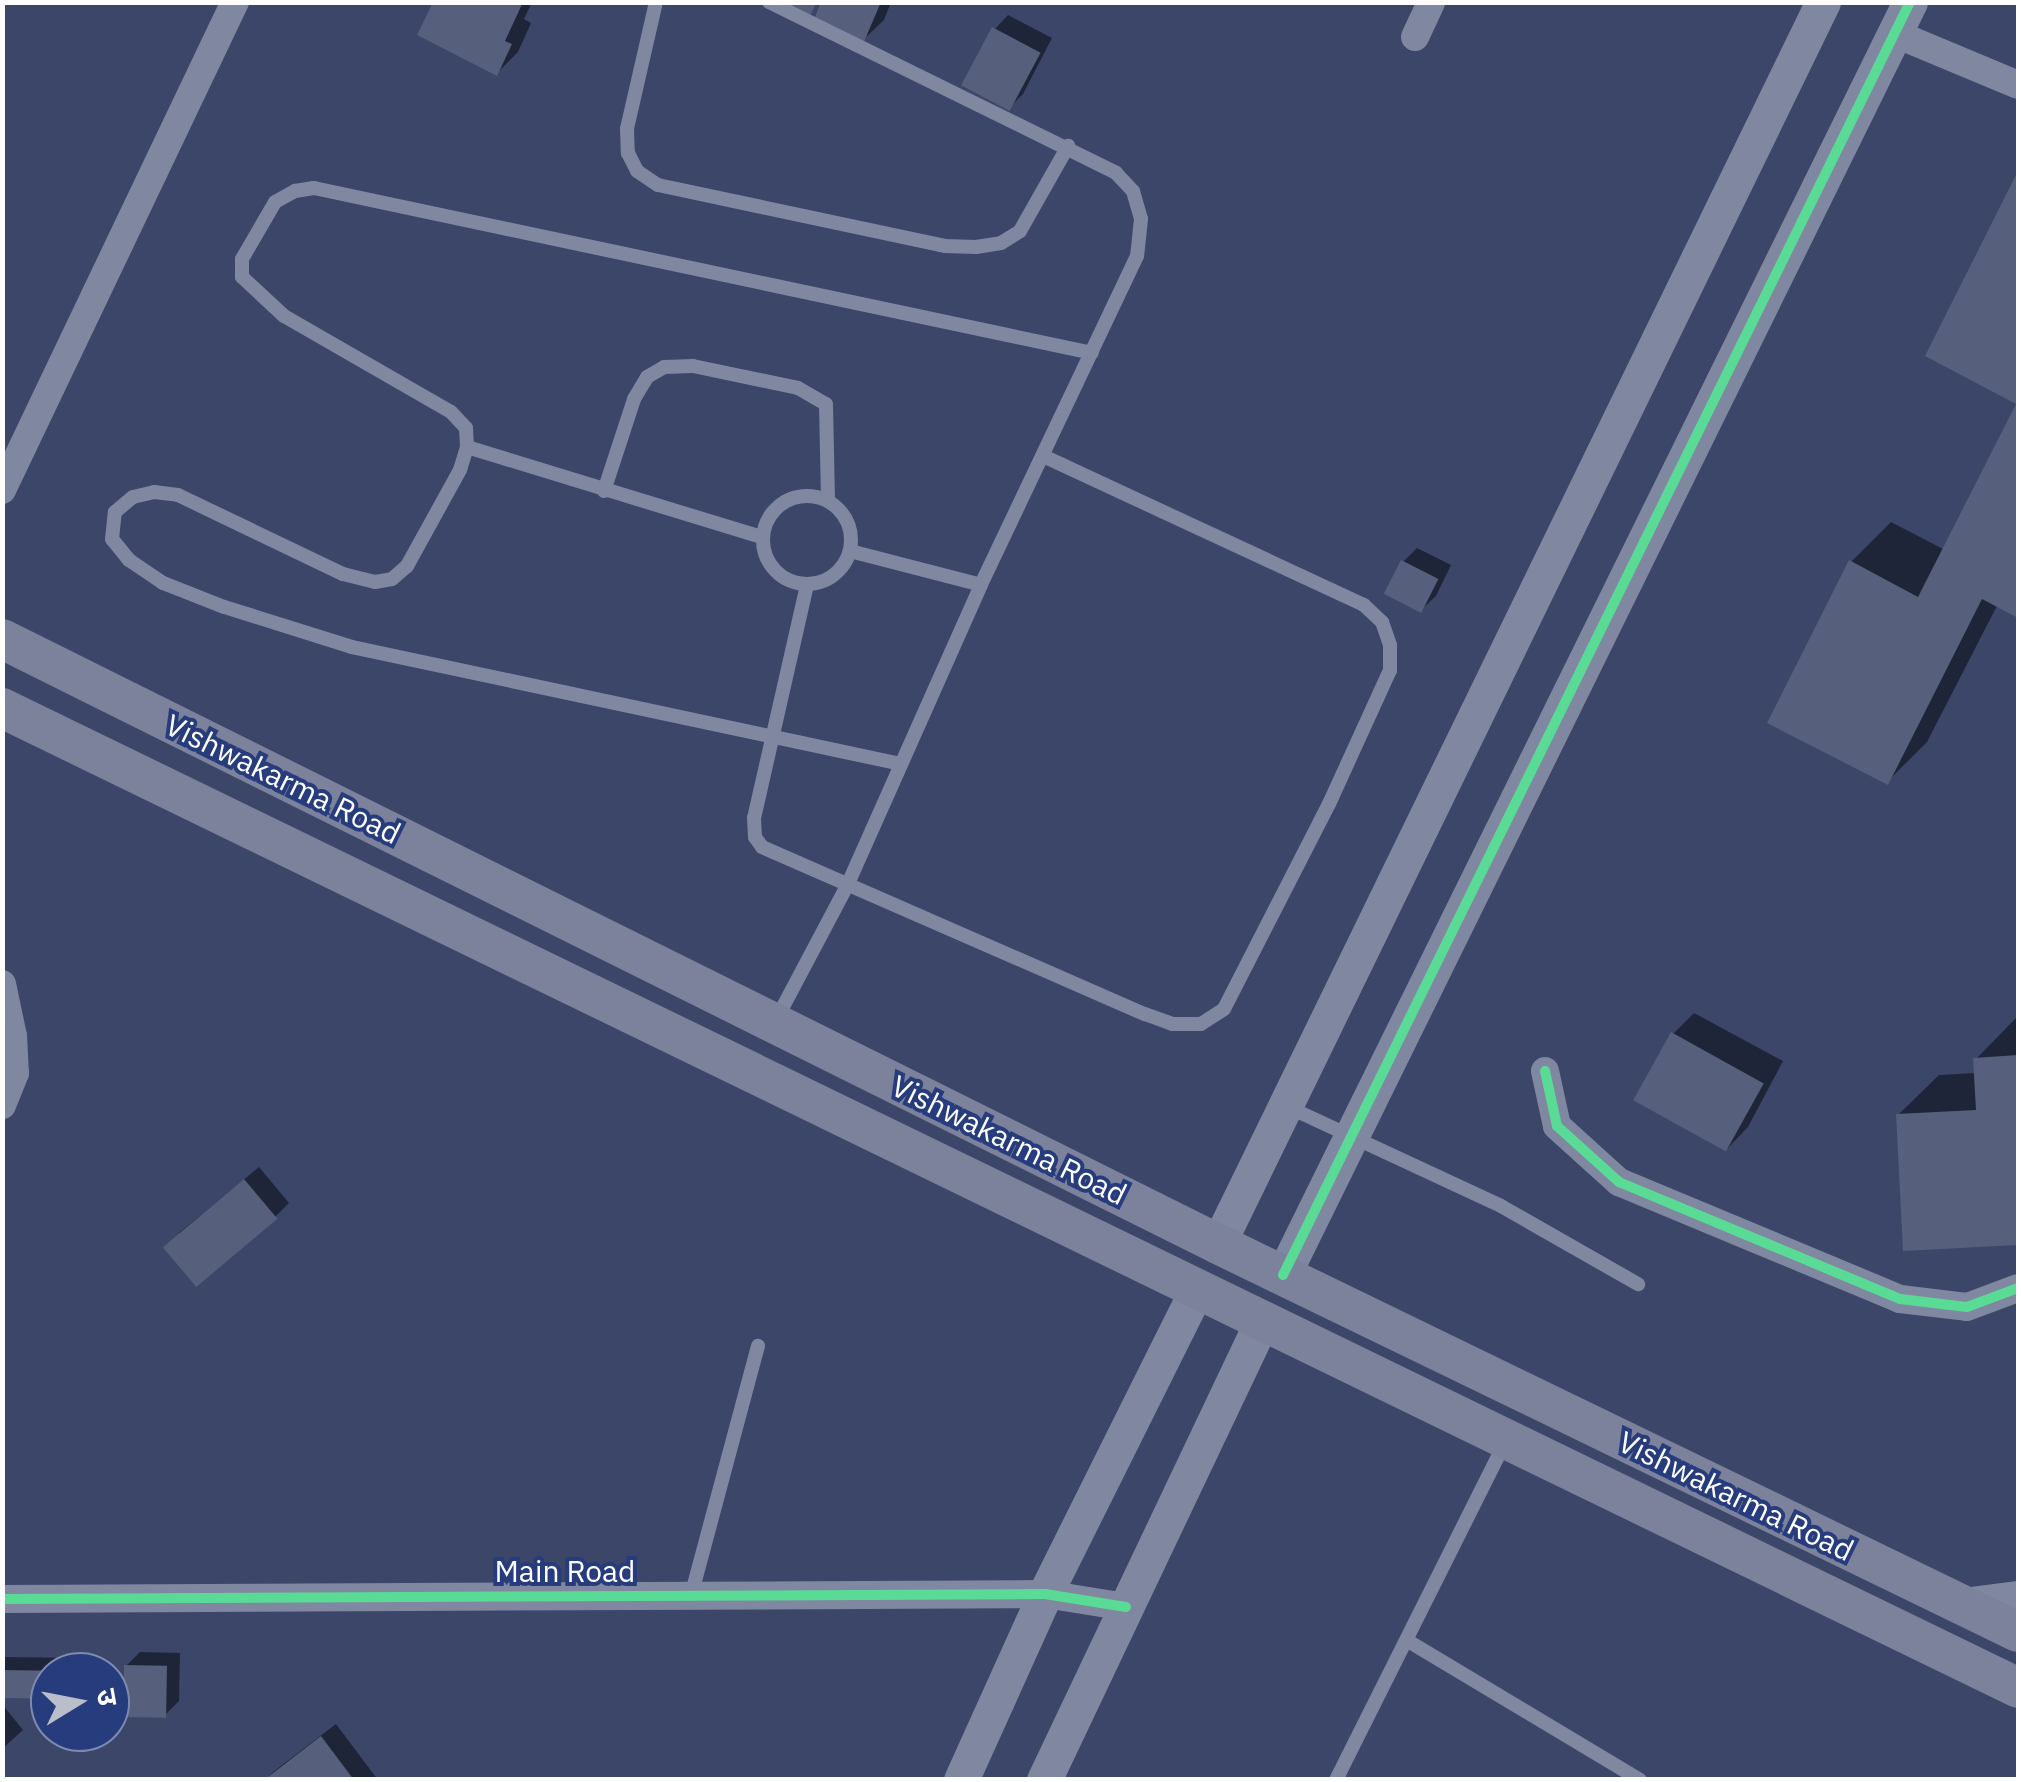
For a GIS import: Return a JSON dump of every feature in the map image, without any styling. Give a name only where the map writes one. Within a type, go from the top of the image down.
[{"type":"main road","name":"Vishwakarma Road","points":[[2,639],[1218,1244],[2018,1632]]},
{"type":"main road","name":"Vishwakarma Road","points":[[2,708],[1198,1287],[1505,1442],[2018,1688]]},
{"type":"street","points":[[2,490],[235,2]]},
{"type":"street","points":[[1416,37],[1431,2]]},
{"type":"street","points":[[1218,1244],[1823,2]]},
{"type":"street","points":[[1283,1275],[1903,18],[2018,85]]},
{"type":"street","points":[[2,984],[13,1036],[15,1074],[2,1106]]},
{"type":"street","points":[[1546,1071],[1557,1126],[1618,1182],[1900,1299],[1967,1306],[2018,1288]]},
{"type":"street","points":[[961,1780],[1046,1594],[1198,1287]]},
{"type":"street","points":[[1044,1780],[1262,1319]]},
{"type":"street","name":"Main Road","points":[[2,1599],[1046,1594],[1126,1606]]},
{"type":"street","points":[[1955,1603],[2018,1595]]},
{"type":"lane","points":[[656,2],[626,129],[628,153],[637,171],[658,185],[945,246],[976,247],[1001,243],[1020,231],[1068,146]]},
{"type":"lane","points":[[769,2],[1068,146],[1116,173],[1133,190],[1142,219],[1137,256],[982,585],[848,884],[774,1023]]},
{"type":"lane","points":[[902,764],[352,647],[224,608],[164,583],[129,560],[112,539],[116,512],[133,496],[154,492],[178,495],[343,574],[375,582],[392,579],[408,566],[442,506],[467,447],[466,428],[451,412],[284,316],[242,277],[242,258],[275,202],[295,191],[314,188],[1092,353]]},
{"type":"lane","points":[[604,491],[634,400],[647,377],[664,367],[693,366],[798,388],[826,404],[828,500]]},
{"type":"lane","points":[[467,447],[762,536]]},
{"type":"lane","points":[[807,585],[754,818],[755,837],[775,855],[1158,1019],[1172,1024],[1201,1024],[1224,1008],[1329,804],[1390,670],[1390,645],[1382,622],[1364,605],[1042,456]]},
{"type":"lane","points":[[800,496],[828,500],[848,522],[850,551],[835,576],[807,585],[780,575],[770,564],[762,536],[774,510],[786,500],[800,496]]},
{"type":"lane","points":[[850,551],[982,585]]},
{"type":"lane","points":[[1285,1106],[1502,1206],[1638,1284]]},
{"type":"lane","points":[[691,1596],[758,1346]]},
{"type":"lane","points":[[1336,1780],[1505,1442]]},
{"type":"lane","points":[[1408,1641],[1618,1774],[1640,1780]]},
{"type":"building","points":[[433,2],[523,2],[505,41],[512,44],[497,76],[417,35]]},
{"type":"building","points":[[778,2],[817,2],[809,18]]},
{"type":"building","points":[[821,2],[881,2],[863,44],[813,22]]},
{"type":"building","points":[[992,27],[1041,53],[1010,111],[961,85]]},
{"type":"building","points":[[2018,171],[2018,618],[1982,599],[1888,785],[1767,723],[1849,560],[1918,597],[2016,404],[1925,356]]},
{"type":"building","points":[[1401,560],[1438,579],[1421,613],[1384,594]]},
{"type":"building","points":[[1671,1032],[1764,1083],[1726,1152],[1633,1100]]},
{"type":"building","points":[[2018,1055],[2018,1245],[1903,1251],[1896,1114],[1976,1110],[1973,1058]]},
{"type":"building","points":[[244,1179],[277,1219],[196,1287],[163,1247]]},
{"type":"building","points":[[130,1665],[167,1666],[166,1718],[130,1717]]},
{"type":"building","points":[[2,1670],[30,1670],[30,1698],[2,1698]]},
{"type":"building","points":[[321,1736],[354,1780],[264,1780]]},
{"type":"cycle path","points":[[1283,1275],[1910,2]]},
{"type":"cycle path","points":[[1545,1071],[1557,1126],[1619,1182],[1900,1299],[1967,1307],[2018,1288]]},
{"type":"cycle path","points":[[2,1599],[1045,1594],[1126,1607]]}]
